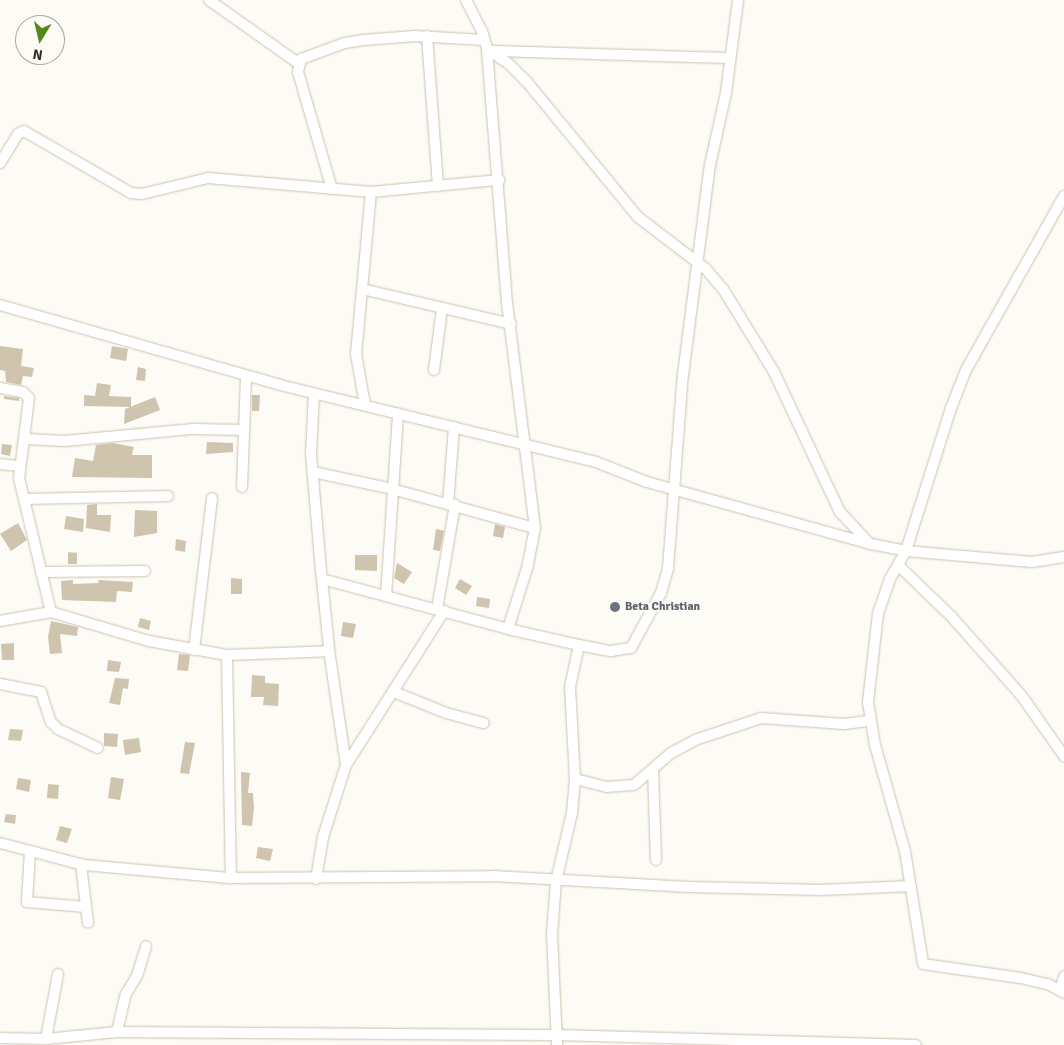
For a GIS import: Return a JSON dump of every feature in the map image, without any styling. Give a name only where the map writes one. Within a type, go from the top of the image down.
[{"type":"street","points":[[209,0],[298,63]]},
{"type":"street","points":[[466,0],[488,47],[507,303],[526,442],[535,528],[528,565],[508,628]]},
{"type":"street","points":[[322,580],[579,645],[611,651],[633,646],[663,585],[671,542],[678,414],[710,165],[726,93],[729,58],[738,0]]},
{"type":"street","points":[[427,36],[438,186]]},
{"type":"street","points":[[332,189],[298,72],[298,63],[301,59],[345,43],[427,36],[488,47],[729,58]]},
{"type":"street","points":[[488,47],[526,82],[632,211],[697,262],[723,289],[774,372],[840,512],[870,544]]},
{"type":"street","points":[[0,163],[18,134],[24,131],[131,193],[142,194],[215,178],[371,192],[499,180]]},
{"type":"street","points":[[365,405],[356,354],[371,192]]},
{"type":"street","points":[[1064,196],[966,370],[906,551],[890,579],[876,622],[868,702],[870,721],[905,851],[926,966],[1021,978],[1062,992],[1064,977]]},
{"type":"street","points":[[362,289],[511,324]]},
{"type":"street","points":[[0,305],[246,376],[454,427],[526,442],[596,462],[673,489],[870,544],[906,551],[1032,562],[1064,557]]},
{"type":"street","points":[[434,370],[442,308]]},
{"type":"street","points":[[242,487],[246,376]]},
{"type":"street","points":[[0,388],[28,394],[26,439],[19,466],[51,612]]},
{"type":"street","points":[[314,393],[313,472],[322,580],[329,650],[346,765]]},
{"type":"street","points":[[386,596],[398,413]]},
{"type":"street","points":[[316,879],[323,837],[346,765],[394,692],[441,610],[452,504],[454,427]]},
{"type":"street","points":[[26,439],[65,441],[193,429],[244,430]]},
{"type":"street","points":[[0,464],[19,466]]},
{"type":"street","points":[[313,472],[452,504],[535,528]]},
{"type":"street","points":[[25,499],[168,496]]},
{"type":"street","points":[[194,650],[212,498]]},
{"type":"street","points":[[898,564],[951,616],[1021,695],[1064,756]]},
{"type":"street","points":[[41,572],[145,571]]},
{"type":"street","points":[[0,621],[51,612],[124,635],[227,655],[329,650]]},
{"type":"street","points":[[557,1040],[552,934],[556,881],[572,813],[574,779],[570,687],[579,645]]},
{"type":"street","points":[[227,655],[231,878]]},
{"type":"street","points":[[0,684],[41,692],[54,726],[98,748]]},
{"type":"street","points":[[394,692],[446,713],[484,722]]},
{"type":"street","points":[[574,779],[617,788],[634,785],[671,753],[695,740],[761,718],[844,724],[870,721]]},
{"type":"street","points":[[653,770],[656,860]]},
{"type":"street","points":[[0,843],[81,864],[231,878],[316,879],[493,876],[556,881],[813,889],[911,886]]},
{"type":"street","points":[[30,851],[27,902],[86,907]]},
{"type":"street","points":[[81,864],[88,924]]},
{"type":"street","points":[[117,1032],[126,994],[137,976],[146,946]]},
{"type":"street","points":[[46,1039],[58,974]]},
{"type":"street","points":[[0,1038],[46,1039],[117,1032],[352,1034],[557,1040],[916,1045]]},
{"type":"street","points":[[351,1045],[352,1034]]},
{"type":"building","points":[[0,346],[23,349],[21,366],[34,368],[32,377],[23,376],[21,385],[6,382],[5,371],[0,370]]},
{"type":"building","points":[[112,346],[128,349],[126,361],[110,358]]},
{"type":"building","points":[[138,367],[146,369],[145,381],[136,380]]},
{"type":"building","points":[[97,383],[111,385],[109,396],[131,397],[131,407],[84,406],[84,395],[95,396]]},
{"type":"building","points":[[252,395],[260,395],[259,411],[252,411]]},
{"type":"building","points":[[4,396],[19,398],[19,401],[4,399]]},
{"type":"building","points":[[155,397],[160,410],[124,424],[125,409]]},
{"type":"building","points":[[207,442],[233,443],[233,452],[206,454]]},
{"type":"building","points":[[113,443],[134,447],[132,455],[152,455],[152,478],[72,477],[75,458],[93,461],[96,445]]},
{"type":"building","points":[[2,444],[12,445],[10,456],[1,454]]},
{"type":"building","points":[[97,504],[97,515],[111,515],[110,532],[86,528],[87,505]]},
{"type":"building","points":[[135,510],[157,511],[157,533],[134,537]]},
{"type":"building","points":[[66,516],[84,519],[83,532],[64,529]]},
{"type":"building","points":[[18,523],[27,540],[11,551],[0,534]]},
{"type":"building","points":[[495,524],[505,527],[503,538],[493,536]]},
{"type":"building","points":[[436,529],[444,531],[440,551],[433,550]]},
{"type":"building","points":[[176,539],[186,541],[185,552],[175,550]]},
{"type":"building","points":[[68,552],[77,553],[77,564],[68,564]]},
{"type":"building","points":[[355,555],[377,555],[377,571],[355,570]]},
{"type":"building","points":[[397,563],[412,572],[404,584],[394,578]]},
{"type":"building","points":[[231,578],[242,579],[242,594],[231,594]]},
{"type":"building","points":[[460,579],[472,586],[466,595],[455,588]]},
{"type":"building","points":[[73,580],[73,584],[99,583],[98,580],[133,582],[132,592],[117,591],[116,602],[62,600],[61,581]]},
{"type":"building","points":[[477,597],[490,599],[489,608],[476,606]]},
{"type":"building","points":[[140,618],[151,621],[149,630],[138,627]]},
{"type":"building","points":[[51,621],[78,627],[77,636],[60,634],[62,653],[50,654],[48,637]]},
{"type":"building","points":[[343,622],[356,624],[353,638],[341,636]]},
{"type":"building","points":[[14,643],[14,660],[2,660],[1,644]]},
{"type":"building","points":[[179,654],[190,655],[188,671],[177,670]]},
{"type":"building","points":[[108,660],[121,662],[119,672],[107,671]]},
{"type":"building","points":[[252,675],[265,676],[265,683],[279,684],[278,706],[263,705],[264,697],[251,697]]},
{"type":"building","points":[[115,678],[129,679],[128,689],[123,688],[120,705],[109,703]]},
{"type":"building","points":[[10,729],[23,730],[21,741],[8,740]]},
{"type":"building","points":[[104,733],[118,734],[117,747],[104,746]]},
{"type":"building","points":[[139,738],[141,752],[125,755],[123,740]]},
{"type":"building","points":[[185,742],[195,743],[189,774],[180,773]]},
{"type":"building","points":[[241,772],[250,773],[248,793],[253,793],[252,826],[242,825]]},
{"type":"building","points":[[111,777],[124,779],[120,800],[108,798]]},
{"type":"building","points":[[18,778],[31,780],[29,792],[16,789]]},
{"type":"building","points":[[48,784],[59,785],[58,799],[47,798]]},
{"type":"building","points":[[6,814],[16,815],[15,824],[4,822]]},
{"type":"building","points":[[60,826],[72,829],[67,843],[56,840]]},
{"type":"building","points":[[258,847],[273,849],[270,861],[256,858]]},
{"type":"place","name":"Beta Christian","points":[[615,607]]}]
